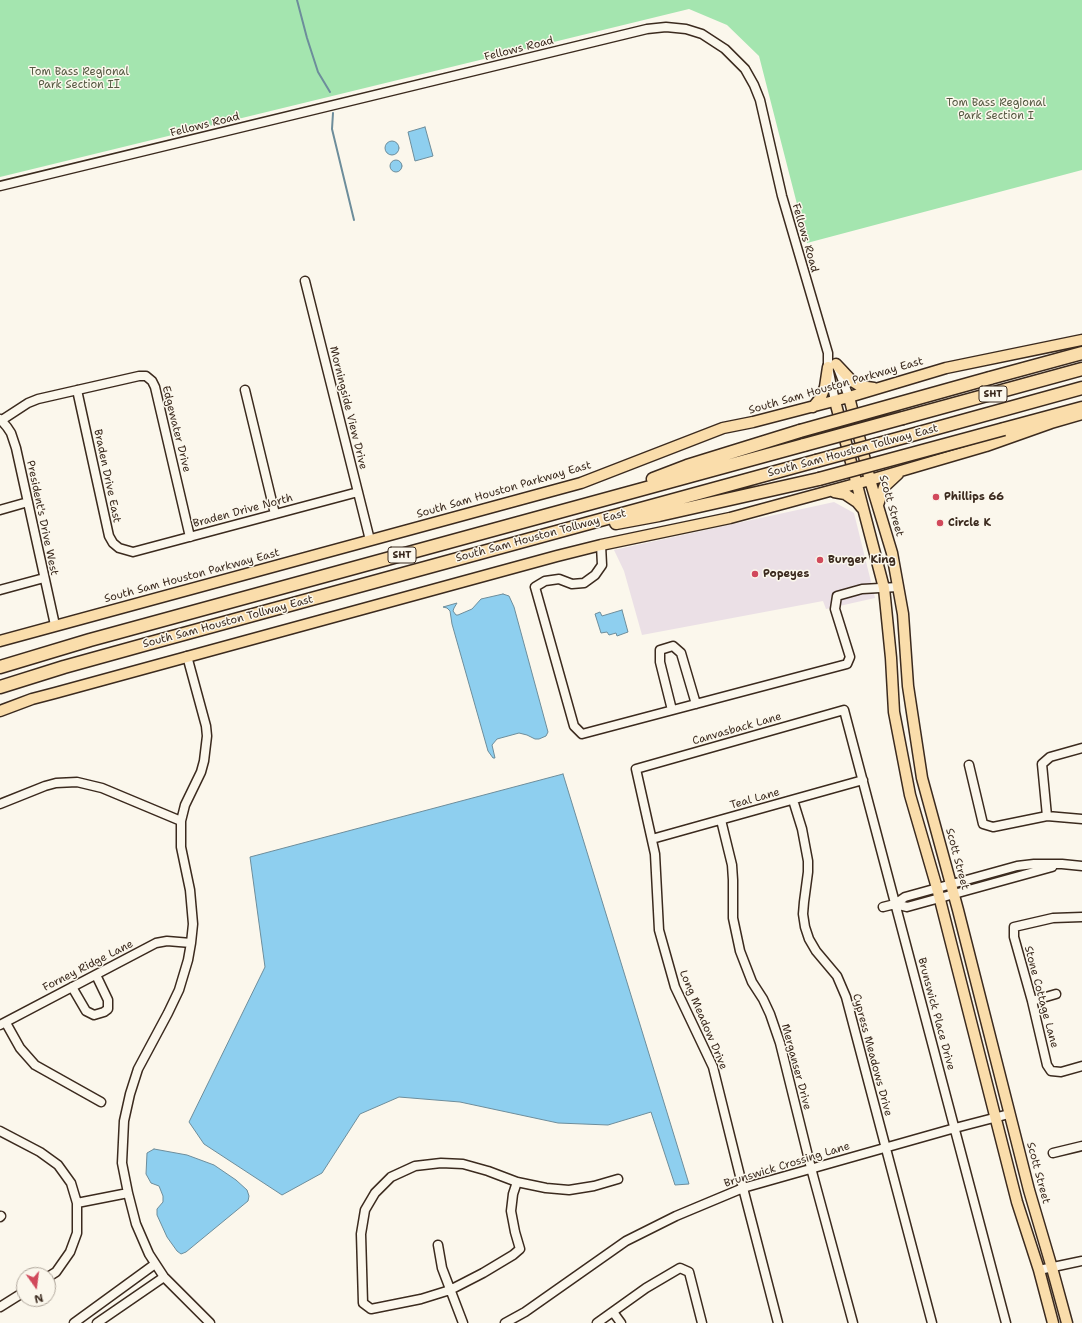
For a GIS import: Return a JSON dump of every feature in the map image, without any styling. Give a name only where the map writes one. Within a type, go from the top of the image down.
[{"type":"highway","points":[[594,502],[687,466],[800,431],[1082,353]]},
{"type":"highway","points":[[1040,381],[1062,366],[1082,359]]},
{"type":"highway","name":"South Sam Houston Tollway East","points":[[0,667],[83,642],[1082,369]]},
{"type":"highway","name":"South Sam Houston Tollway East","points":[[0,687],[87,661],[1082,388]]},
{"type":"highway","points":[[908,436],[1082,395]]},
{"type":"highway","points":[[532,539],[659,515],[819,479],[1082,408]]},
{"type":"main road","name":"South Sam Houston Parkway East","points":[[0,640],[581,483],[724,428],[813,407],[946,368],[1082,340]]},
{"type":"main road","points":[[813,407],[821,397],[832,365],[860,386],[876,388]]},
{"type":"main road","name":"Scott Street","points":[[849,397],[870,480],[892,553],[903,614],[908,686],[922,778],[954,894],[1029,1190],[1067,1323]]},
{"type":"main road","points":[[835,401],[884,588],[894,712],[910,795],[938,893],[1017,1202],[1039,1270],[1053,1323]]},
{"type":"main road","points":[[0,711],[32,699],[385,602],[601,545],[730,518],[856,484],[986,446],[1051,423],[1082,414]]},
{"type":"main road","points":[[878,506],[884,487],[901,471]]},
{"type":"main road","points":[[830,491],[846,494],[857,502],[864,510]]},
{"type":"main road","points":[[893,687],[908,686]]},
{"type":"street","name":"Fellows Road","points":[[0,186],[647,29],[666,27],[686,29],[702,34],[725,49],[745,69],[754,85],[760,100],[782,196],[828,353],[832,365],[849,397]]},
{"type":"street","name":"Morningside View Drive","points":[[305,281],[370,540]]},
{"type":"street","name":"Fellows Road","points":[[832,365],[835,401]]},
{"type":"street","name":"Edgewater Drive","points":[[77,390],[139,376],[146,376],[152,381],[155,387],[190,537]]},
{"type":"street","points":[[1,420],[28,403],[38,399],[77,390]]},
{"type":"street","name":"Braden Drive East","points":[[77,390],[109,536],[118,548],[133,552]]},
{"type":"street","points":[[245,390],[275,514]]},
{"type":"street","name":"President's Drive West","points":[[1,420],[11,433],[16,448],[55,625]]},
{"type":"street","name":"Braden Drive North","points":[[133,552],[358,492]]},
{"type":"street","points":[[0,510],[28,502]]},
{"type":"street","points":[[601,545],[602,565],[595,575],[584,583],[572,584],[560,579],[545,581],[535,587],[574,726],[582,734],[847,664],[850,657],[835,608],[837,596],[862,589],[898,587]]},
{"type":"street","points":[[0,590],[44,578]]},
{"type":"street","points":[[672,710],[660,662],[660,650],[673,646],[681,653],[696,704]]},
{"type":"street","points":[[187,656],[206,726],[207,736],[201,772],[189,795],[181,821],[181,846],[190,890],[193,924],[191,943],[188,960],[179,990],[138,1069],[130,1094],[124,1121],[122,1163],[136,1224],[149,1254],[164,1277],[209,1323]]},
{"type":"street","name":"Canvasback Lane","points":[[636,769],[844,710]]},
{"type":"street","name":"Brunswick Place Drive","points":[[844,710],[1006,1323]]},
{"type":"street","points":[[1047,816],[1042,764],[1050,757],[1082,748]]},
{"type":"street","points":[[969,765],[983,824],[993,827],[1047,816],[1082,819]]},
{"type":"street","name":"Long Meadow Drive","points":[[636,769],[655,854],[659,930],[676,987],[713,1067],[778,1323]]},
{"type":"street","name":"Teal Lane","points":[[652,839],[863,780]]},
{"type":"street","points":[[0,804],[45,786],[56,783],[77,782],[102,788],[181,821]]},
{"type":"street","name":"Cypress Meadows Drive","points":[[793,800],[805,843],[808,861],[803,914],[805,926],[809,939],[837,976],[846,997],[932,1323]]},
{"type":"street","name":"Merganser Drive","points":[[721,820],[732,865],[733,918],[740,951],[752,982],[770,1014],[778,1036],[811,1168],[853,1323]]},
{"type":"street","points":[[883,907],[895,904],[907,907],[938,893],[951,884],[1017,866],[1034,864],[1082,866]]},
{"type":"street","points":[[938,893],[954,894],[1062,864]]},
{"type":"street","name":"Stone Cottage Lane","points":[[1082,917],[1053,918],[1014,927],[1014,937],[1048,1065],[1052,1072],[1061,1072],[1082,1066]]},
{"type":"street","name":"Forney Ridge Lane","points":[[3,1024],[156,943],[168,941],[191,943]]},
{"type":"street","points":[[72,987],[86,1011],[94,1015],[104,1012],[108,1009],[108,1000],[96,975]]},
{"type":"street","points":[[1032,1001],[1056,994]]},
{"type":"street","points":[[3,1024],[20,1048],[35,1065],[101,1102]]},
{"type":"street","name":"Brunswick Crossing Lane","points":[[505,1323],[525,1312],[626,1241],[676,1216],[743,1188],[1009,1114]]},
{"type":"street","points":[[0,1131],[40,1152],[58,1165],[71,1183],[77,1203],[77,1233],[70,1252],[56,1272]]},
{"type":"street","points":[[1053,1153],[1082,1146]]},
{"type":"street","points":[[517,1182],[513,1194],[511,1211],[520,1249],[513,1255],[450,1290],[422,1299],[371,1309],[363,1303],[361,1234],[365,1210],[375,1193],[391,1176],[415,1166],[440,1163],[463,1164],[488,1171],[517,1182],[546,1188],[569,1190],[594,1186],[618,1179]]},
{"type":"street","points":[[77,1203],[128,1193]]},
{"type":"street","points":[[438,1245],[442,1268],[463,1323]]},
{"type":"street","points":[[1039,1270],[1082,1260]]},
{"type":"street","points":[[74,1323],[155,1264]]},
{"type":"street","points":[[597,1323],[646,1288],[680,1268],[689,1272],[702,1323]]},
{"type":"street","points":[[97,1323],[164,1277]]},
{"type":"street","points":[[0,1307],[16,1297]]},
{"type":"street","points":[[613,1312],[621,1323]]},
{"type":"shaded area","points":[[834,502],[854,513],[875,598],[826,609],[823,601],[642,635],[624,571],[614,550]]},
{"type":"green space","name":"Tom Bass Regional Park Section II","points":[[0,0],[1082,0],[1082,170],[807,243],[759,56],[727,25],[689,9],[0,177]]},
{"type":"water","points":[[425,127],[433,156],[415,161],[408,132]]},
{"type":"water","points":[[392,141],[397,143],[399,148],[397,153],[392,155],[387,153],[385,148],[387,143]]},
{"type":"water","points":[[398,160],[401,161],[401,171],[394,172],[391,171],[390,164],[391,161]]},
{"type":"water","points":[[503,594],[509,596],[514,607],[548,732],[546,736],[539,739],[519,733],[497,739],[492,745],[495,758],[493,758],[488,751],[452,624],[450,611],[443,607],[457,603],[453,611],[456,615],[458,615],[472,609],[481,599]]},
{"type":"water","points":[[622,610],[628,632],[617,636],[616,633],[609,635],[607,632],[601,633],[595,614],[600,612],[602,616]]},
{"type":"water","points":[[563,774],[689,1184],[675,1185],[651,1112],[608,1125],[558,1123],[460,1102],[399,1097],[360,1114],[322,1173],[282,1195],[204,1144],[189,1122],[265,967],[250,857]]},
{"type":"water","points":[[154,1149],[187,1155],[214,1165],[236,1180],[247,1190],[249,1196],[248,1201],[186,1252],[181,1254],[167,1237],[157,1215],[157,1209],[163,1202],[163,1196],[159,1186],[151,1183],[146,1174],[147,1153]]},
{"type":"waterway","points":[[297,0],[318,72],[330,92]]},
{"type":"waterway","points":[[333,113],[332,129],[354,220]]},
{"type":"place","name":"Phillips 66","points":[[936,497]]},
{"type":"place","name":"Circle K","points":[[940,523]]},
{"type":"place","name":"Burger King","points":[[820,560]]},
{"type":"place","name":"Popeyes","points":[[755,574]]},
{"type":"park label","name":"Tom Bass Regional Park Section I","points":[[996,109]]}]
